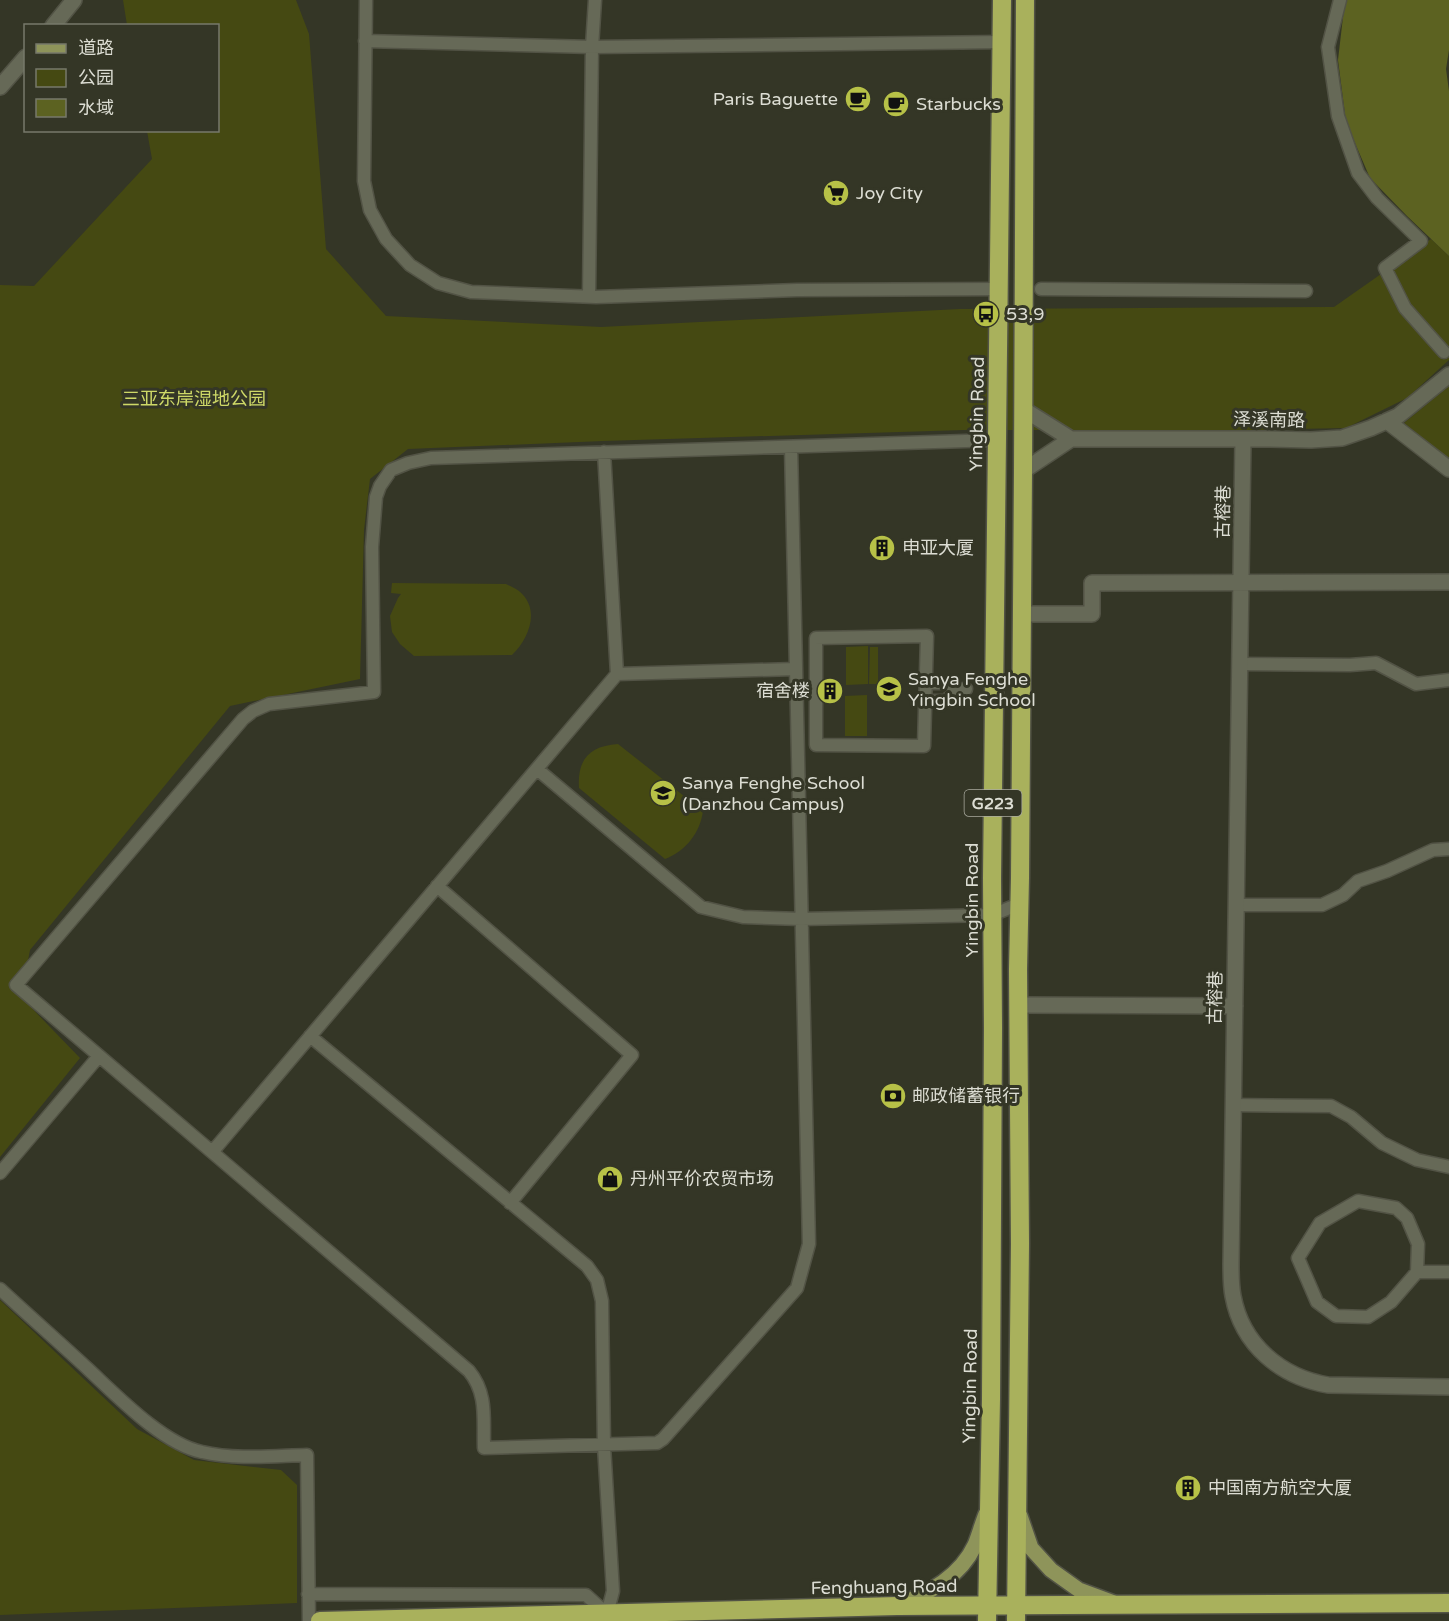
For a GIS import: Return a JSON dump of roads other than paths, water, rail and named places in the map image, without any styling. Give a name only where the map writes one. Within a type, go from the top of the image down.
[{"type":"highway","name":"Yingbin Road","points":[[987,1614],[992,1190],[992,878],[1002,0]]},
{"type":"highway","name":"G223","points":[[1016,1614],[1020,1244],[1018,969],[1025,0]]},
{"type":"highway","points":[[992,878],[1020,878]]},
{"type":"highway","points":[[992,915],[1008,942],[1018,969]]},
{"type":"highway","points":[[992,965],[1005,959],[1011,960],[1018,969]]},
{"type":"highway","name":"Fenghuang Road","points":[[320,1621],[607,1617],[897,1606],[987,1614],[1016,1614],[1122,1606],[1449,1604]]},
{"type":"main road","points":[[897,1606],[928,1593],[958,1571],[974,1546],[989,1506]]},
{"type":"main road","points":[[1017,1508],[1031,1548],[1051,1570],[1079,1590],[1122,1606]]},
{"type":"street","points":[[55,24],[74,0]]},
{"type":"street","points":[[366,0],[364,181],[370,210],[386,239],[410,266],[438,283],[471,292],[589,297],[797,290],[999,289]]},
{"type":"street","points":[[589,297],[592,46],[595,0]]},
{"type":"street","points":[[1340,0],[1328,47],[1338,116],[1358,172],[1377,198],[1420,241],[1385,268],[1405,308],[1444,352]]},
{"type":"street","points":[[365,41],[592,46],[1001,42]]},
{"type":"street","points":[[0,87],[24,59]]},
{"type":"street","points":[[1041,289],[1306,291]]},
{"type":"street","name":"泽溪南路","points":[[1071,439],[1311,440],[1342,438],[1398,416],[1449,375]]},
{"type":"street","points":[[1023,409],[1071,439],[1023,471]]},
{"type":"street","points":[[1387,421],[1449,470]]},
{"type":"street","name":"古榕巷","points":[[1243,439],[1231,1284],[1236,1310],[1255,1345],[1264,1355],[1283,1370],[1299,1378],[1328,1385],[1449,1387]]},
{"type":"street","points":[[791,447],[809,1244],[797,1288],[657,1443],[484,1448],[483,1398],[477,1381],[469,1371],[16,985],[243,718],[259,707],[269,704],[375,692],[372,547],[376,497],[380,486],[392,470],[408,463],[431,458],[997,440]]},
{"type":"street","points":[[213,1151],[617,674],[604,452]]},
{"type":"street","points":[[1022,614],[1092,614],[1092,583],[1449,582]]},
{"type":"street","points":[[927,636],[926,683],[924,746],[814,745],[816,638],[927,636]]},
{"type":"street","points":[[1240,664],[1376,663],[1416,684],[1449,680]]},
{"type":"street","points":[[617,674],[795,669]]},
{"type":"street","points":[[925,701],[951,701],[951,683],[926,683]]},
{"type":"street","points":[[951,690],[966,689]]},
{"type":"street","points":[[537,769],[701,907],[743,917],[801,919],[992,915],[1019,904]]},
{"type":"street","points":[[1236,905],[1322,905],[1343,895],[1358,882],[1433,850],[1449,849]]},
{"type":"street","points":[[437,886],[632,1055],[510,1203]]},
{"type":"street","points":[[1019,1005],[1234,1006]]},
{"type":"street","points":[[310,1036],[587,1266],[597,1280],[602,1301],[604,1446],[613,1592],[607,1617]]},
{"type":"street","points":[[0,1173],[99,1056]]},
{"type":"street","points":[[1233,1106],[1331,1106],[1350,1117],[1382,1143],[1417,1160],[1449,1167]]},
{"type":"street","points":[[1417,1272],[1418,1244],[1407,1218],[1396,1208],[1358,1201],[1320,1223],[1298,1258],[1317,1302],[1336,1316],[1368,1317],[1391,1302],[1417,1272],[1449,1272]]},
{"type":"street","points":[[0,1289],[150,1424],[177,1443],[200,1452],[229,1457],[307,1455],[309,1621]]},
{"type":"street","points":[[308,1594],[585,1595],[607,1617]]},
{"type":"water","points":[[1345,0],[1449,0],[1449,50],[1446,69],[1449,91],[1449,256],[1370,178],[1346,122],[1338,60]]},
{"type":"place","name":"Paris Baguette","points":[[858,99]]},
{"type":"place","name":"Starbucks","points":[[896,104]]},
{"type":"place","name":"Joy City","points":[[836,193]]},
{"type":"place","name":"53,9","points":[[986,314]]},
{"type":"place","name":"申亚大厦","points":[[882,548]]},
{"type":"place","name":"Sanya Fenghe Yingbin School","points":[[889,689]]},
{"type":"place","name":"宿舍楼","points":[[830,691]]},
{"type":"place","name":"Sanya Fenghe School (Danzhou Campus)","points":[[663,793]]},
{"type":"place","name":"邮政储蓄银行","points":[[893,1096]]},
{"type":"place","name":"丹州平价农贸市场","points":[[610,1179]]},
{"type":"place","name":"中国南方航空大厦","points":[[1188,1488]]},
{"type":"park label","name":"三亚东岸湿地公园","points":[[194,399]]}]
